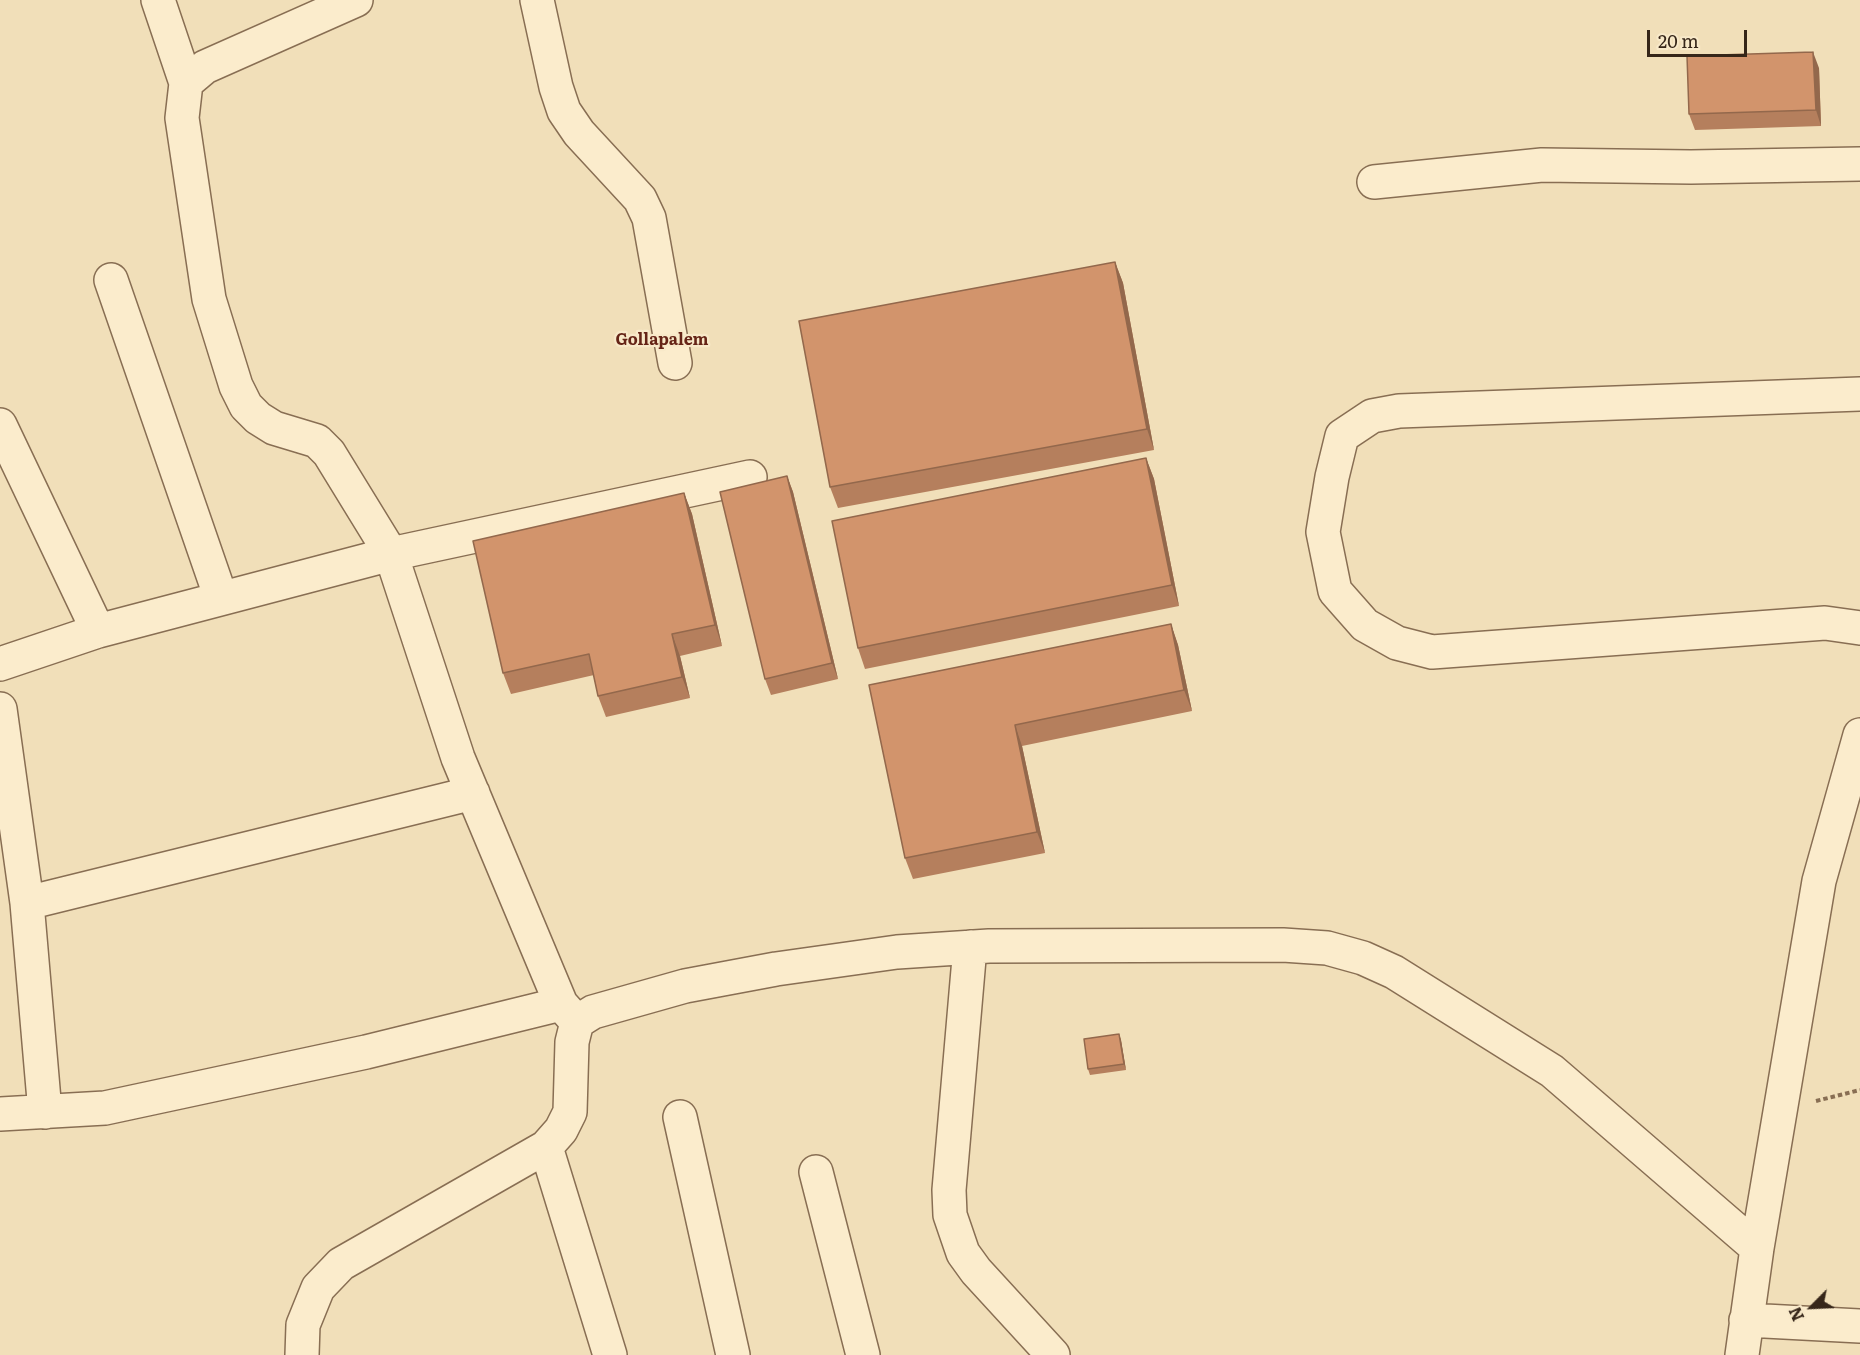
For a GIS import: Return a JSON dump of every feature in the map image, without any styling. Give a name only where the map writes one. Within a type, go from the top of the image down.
[{"type":"street","points":[[158,0],[186,83],[182,118],[209,299],[236,386],[246,405],[258,418],[274,428],[316,441],[329,453],[392,554],[458,758],[569,1013],[572,1042],[570,1112],[561,1130],[546,1147],[341,1264],[318,1288],[303,1325],[302,1355]]},
{"type":"street","points":[[186,83],[205,67],[356,0]]},
{"type":"street","points":[[537,0],[556,87],[564,111],[579,133],[640,199],[649,218],[675,363]]},
{"type":"street","points":[[1374,182],[1542,165],[1690,167],[1860,164]]},
{"type":"street","points":[[111,280],[221,598]]},
{"type":"street","points":[[1860,394],[1399,411],[1372,416],[1342,436],[1332,477],[1323,532],[1335,591],[1365,625],[1397,643],[1432,652],[1825,623],[1860,628]]},
{"type":"street","points":[[0,425],[98,631]]},
{"type":"street","points":[[0,664],[98,631],[392,554],[750,477]]},
{"type":"street","points":[[0,709],[27,903],[45,1112]]},
{"type":"street","points":[[1742,1355],[1757,1248],[1819,881],[1860,735]]},
{"type":"street","points":[[27,903],[473,793]]},
{"type":"street","points":[[0,1114],[105,1108],[366,1052],[569,1013],[593,1012],[685,986],[765,971],[897,952],[970,947],[1283,945],[1327,948],[1363,958],[1394,972],[1552,1071],[1757,1248]]},
{"type":"street","points":[[970,947],[949,1190],[950,1215],[963,1253],[976,1271],[1053,1354]]},
{"type":"street","points":[[680,1117],[733,1355]]},
{"type":"street","points":[[546,1147],[610,1355]]},
{"type":"street","points":[[816,1172],[863,1355]]},
{"type":"street","points":[[1746,1320],[1860,1326]]},
{"type":"path","points":[[1780,1111],[1860,1090]]},
{"type":"building","points":[[1813,52],[1816,110],[1689,114],[1687,56]]},
{"type":"building","points":[[1115,262],[1147,429],[830,487],[799,321]]},
{"type":"building","points":[[1146,458],[1172,585],[858,648],[832,521]]},
{"type":"building","points":[[787,476],[832,663],[765,679],[720,492]]},
{"type":"building","points":[[684,493],[715,625],[672,634],[682,677],[598,696],[589,654],[503,673],[473,541]]},
{"type":"building","points":[[1171,624],[1184,690],[1015,725],[1037,832],[905,858],[869,685]]},
{"type":"building","points":[[1119,1034],[1124,1064],[1088,1069],[1084,1039]]},
{"type":"district","name":"Gollapalem","points":[[662,340]]}]
